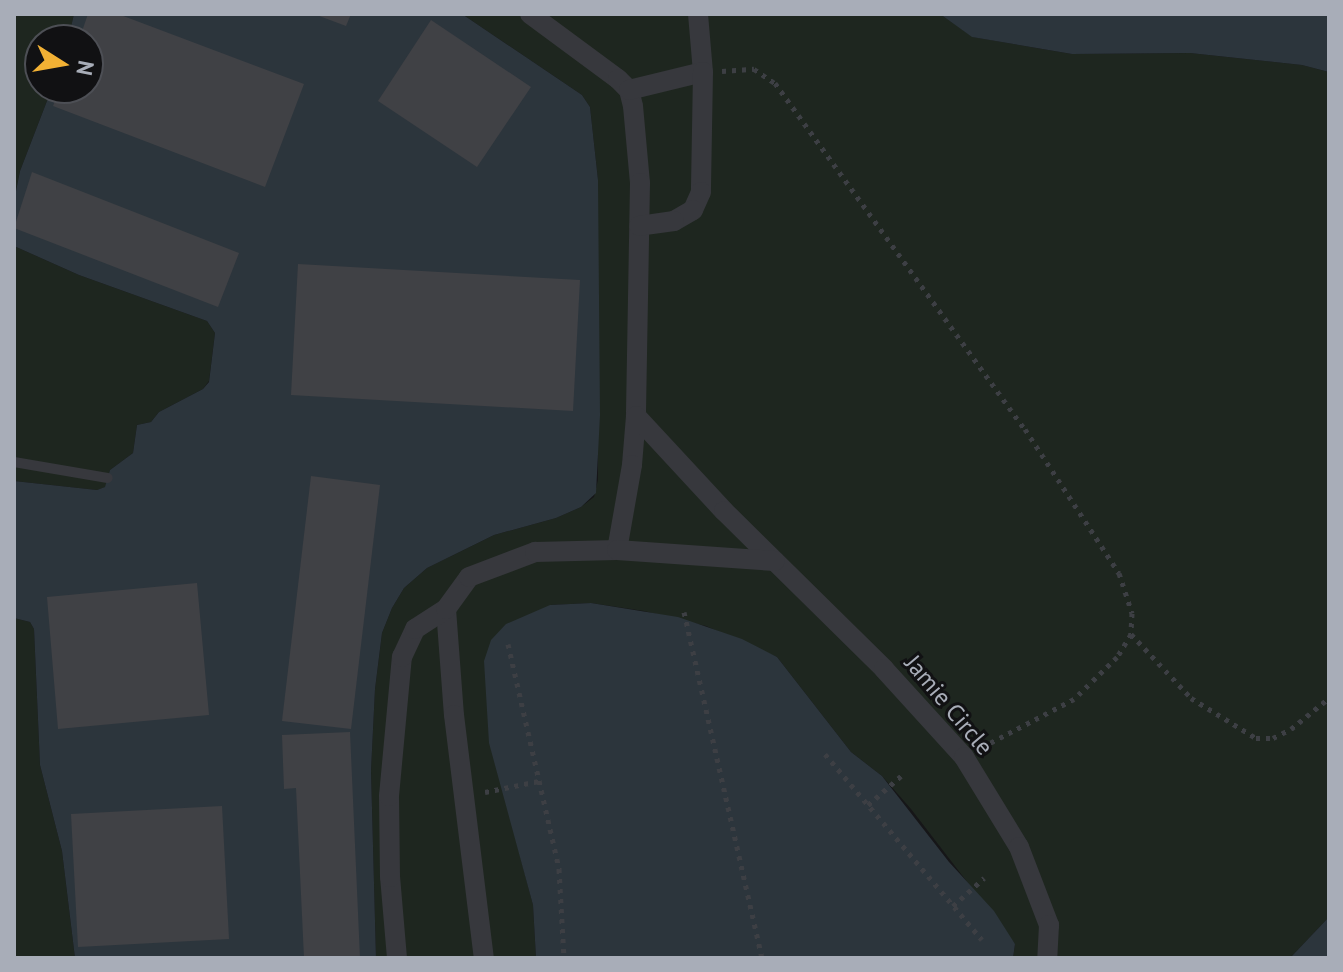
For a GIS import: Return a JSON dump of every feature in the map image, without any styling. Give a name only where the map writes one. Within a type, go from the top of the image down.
[{"type":"street","points":[[530,14],[582,50],[629,90],[640,183],[636,416],[632,465],[617,550]]},
{"type":"street","points":[[639,226],[674,221],[693,210],[701,192],[703,72],[698,14]]},
{"type":"street","points":[[629,90],[703,72]]},
{"type":"street","name":"Jamie Circle","points":[[636,416],[884,669],[964,757],[1019,847],[1049,925],[1047,958]]},
{"type":"street","points":[[397,958],[390,877],[389,796],[402,657],[415,629],[446,609],[469,577],[535,552],[617,550],[775,561]]},
{"type":"street","points":[[446,609],[454,715],[484,958]]},
{"type":"lane","points":[[14,462],[108,478]]},
{"type":"path","points":[[703,72],[754,69],[775,83],[1025,429],[1119,573],[1132,613],[1131,634],[1117,657],[1074,699],[964,757]]},
{"type":"path","points":[[684,612],[762,958]]},
{"type":"path","points":[[1131,634],[1191,698],[1256,738],[1273,738],[1291,729],[1329,698]]},
{"type":"path","points":[[508,644],[559,869],[564,958]]},
{"type":"path","points":[[825,754],[982,940]]},
{"type":"path","points":[[868,805],[901,776]]},
{"type":"path","points":[[485,792],[539,781]]},
{"type":"path","points":[[953,906],[984,878]]},
{"type":"shaded area","points":[[14,14],[74,14],[72,24],[24,24],[24,104],[46,104],[20,171],[14,201]]},
{"type":"shaded area","points":[[74,14],[462,14],[582,95],[590,107],[598,180],[600,415],[596,493],[581,507],[556,518],[494,535],[427,568],[404,588],[392,608],[382,633],[375,689],[371,771],[376,958],[75,958],[62,851],[40,765],[34,629],[30,622],[14,618],[14,481],[97,490],[105,487],[110,470],[133,453],[137,425],[151,422],[159,412],[203,389],[209,382],[215,333],[207,321],[79,275],[14,246],[14,201],[20,171],[46,104],[104,104],[104,24],[72,24]]},
{"type":"shaded area","points":[[462,14],[940,14],[973,37],[1072,54],[1190,53],[1302,65],[1329,72],[1329,917],[1290,958],[1013,958],[1015,944],[911,809],[882,776],[851,752],[777,657],[706,626],[644,611],[591,603],[550,605],[502,787],[533,905],[536,958],[376,958],[371,771],[375,689],[382,633],[392,608],[404,588],[427,568],[494,535],[556,518],[581,507],[594,497],[598,480],[598,180],[590,107],[582,95]]},
{"type":"shaded area","points":[[940,14],[1329,14],[1329,72],[1302,65],[1190,53],[1072,54],[972,37]]},
{"type":"shaded area","points":[[14,246],[79,275],[207,321],[215,333],[209,381],[203,389],[159,412],[151,422],[137,425],[133,453],[110,470],[106,487],[97,490],[14,481]]},
{"type":"shaded area","points":[[591,603],[678,617],[742,639],[777,657],[851,752],[882,776],[949,862],[994,911],[1015,944],[1013,958],[536,958],[533,905],[489,743],[484,661],[491,640],[506,624],[550,605]]},
{"type":"shaded area","points":[[14,618],[30,622],[34,629],[40,765],[62,851],[75,958],[14,958]]},
{"type":"shaded area","points":[[1329,917],[1329,958],[1290,958]]},
{"type":"building","points":[[88,14],[118,14],[304,84],[265,187],[53,106],[104,104],[104,24],[85,24]]},
{"type":"building","points":[[314,14],[351,14],[346,26]]},
{"type":"building","points":[[431,20],[531,87],[477,167],[378,101]]},
{"type":"building","points":[[32,172],[239,253],[218,307],[14,228]]},
{"type":"building","points":[[298,264],[580,280],[573,411],[291,395]]},
{"type":"building","points":[[311,476],[380,485],[351,729],[282,721]]},
{"type":"building","points":[[197,583],[209,715],[58,729],[47,597]]},
{"type":"building","points":[[350,732],[360,958],[304,958],[296,788],[284,789],[282,735]]},
{"type":"building","points":[[222,806],[229,939],[78,947],[71,814]]}]
